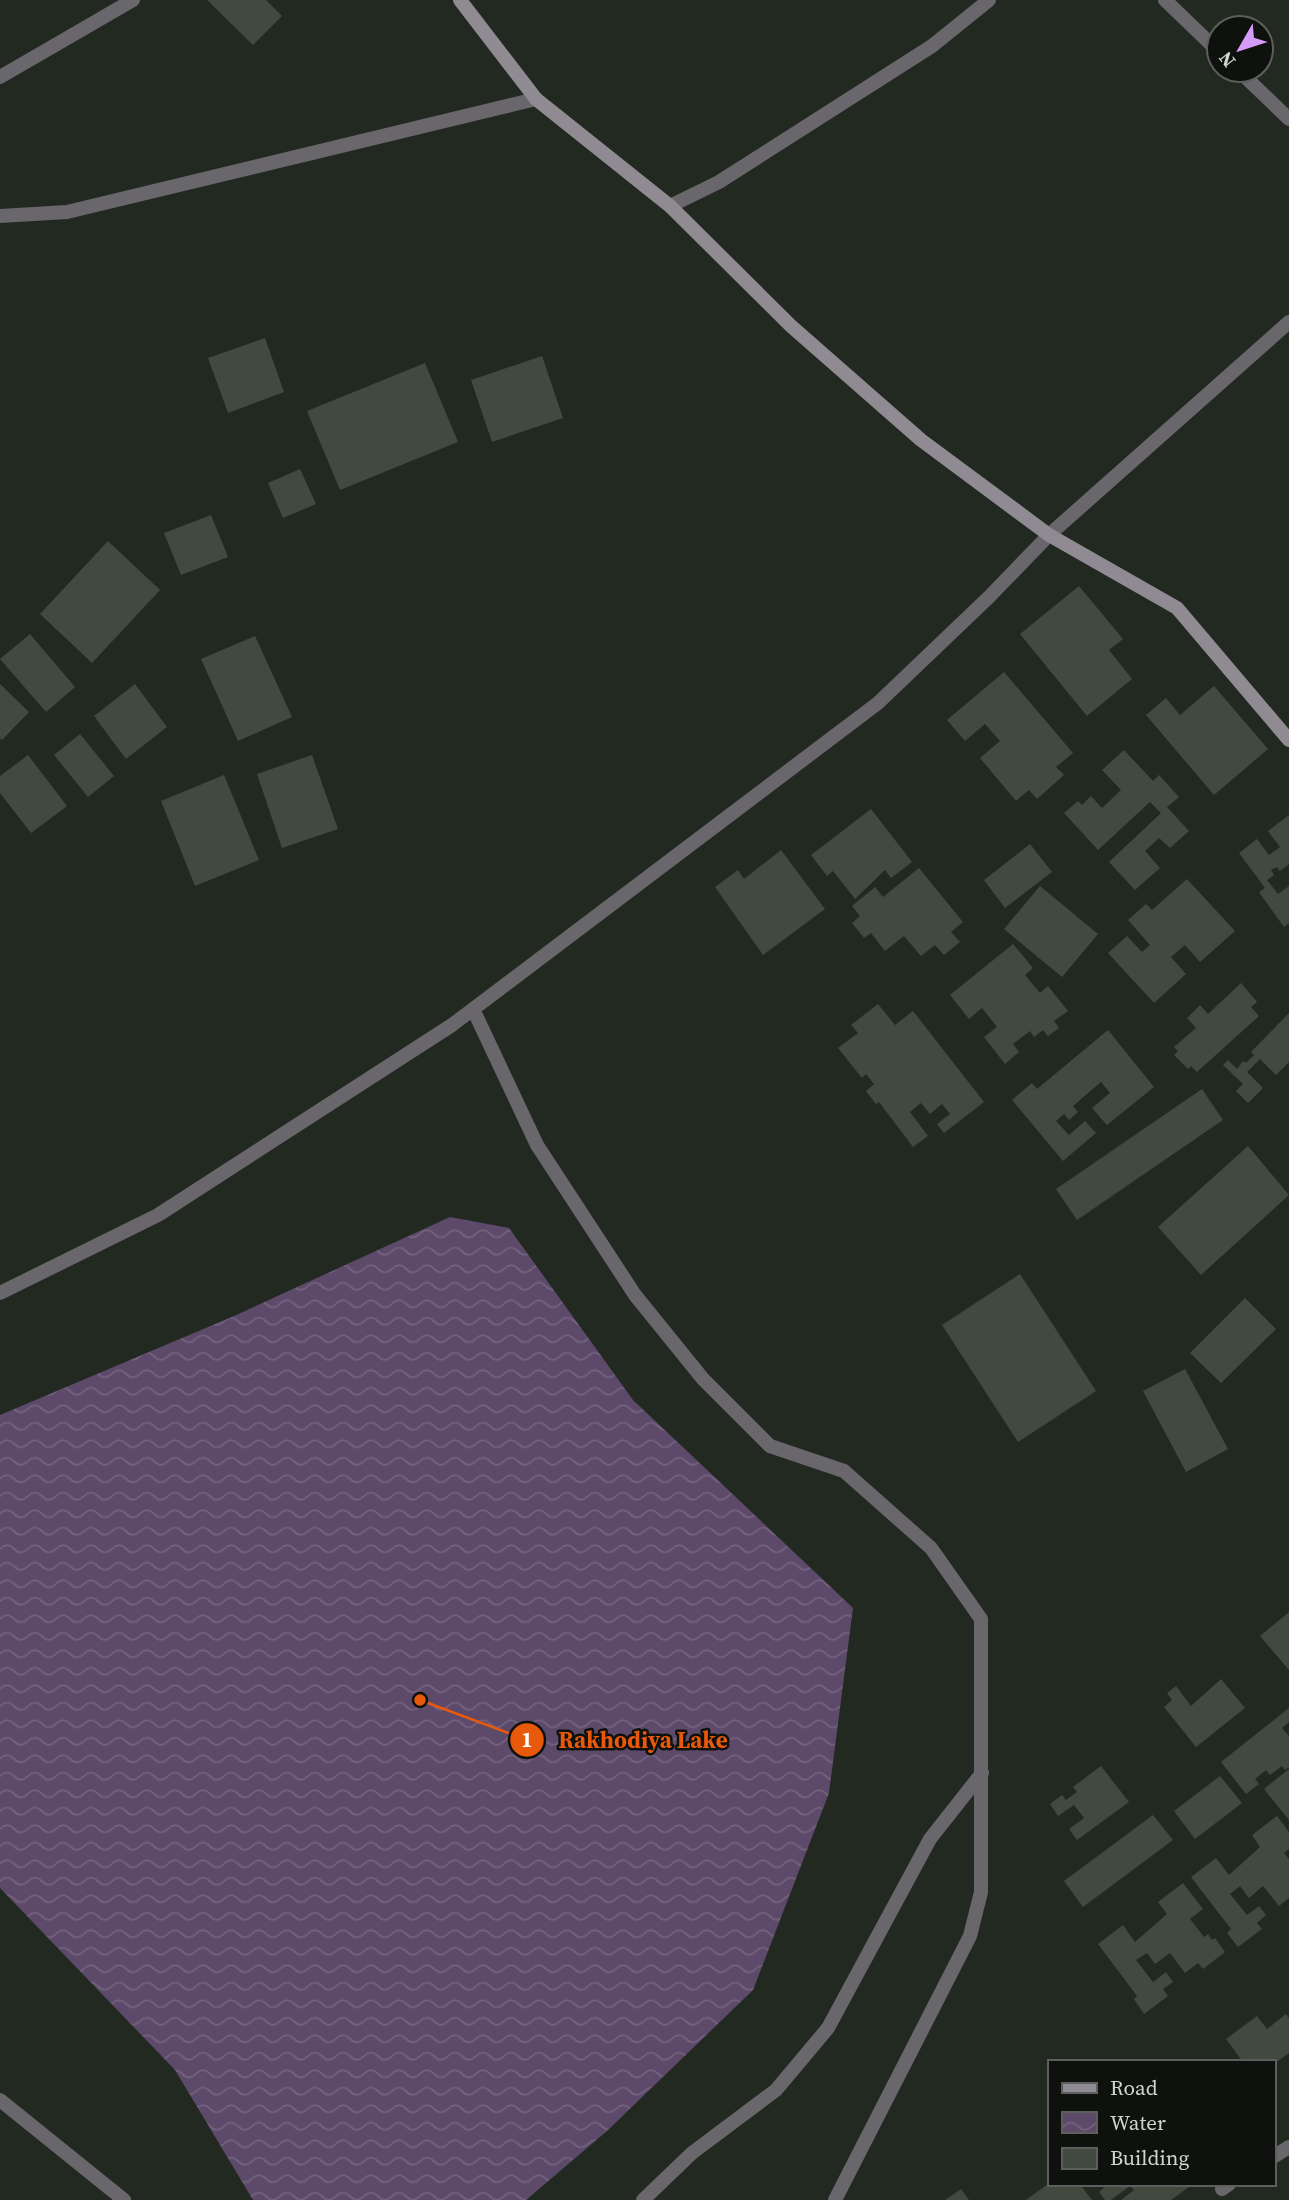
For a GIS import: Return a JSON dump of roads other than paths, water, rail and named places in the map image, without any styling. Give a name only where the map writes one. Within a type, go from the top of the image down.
[{"type":"street","points":[[0,77],[133,0]]},
{"type":"street","points":[[460,0],[536,99],[670,206],[791,326],[921,440],[1049,535],[1177,608],[1289,740]]},
{"type":"street","points":[[670,206],[719,182],[932,46],[989,0]]},
{"type":"street","points":[[1165,0],[1205,39]]},
{"type":"street","points":[[1253,84],[1289,119]]},
{"type":"street","points":[[0,216],[67,212],[536,99]]},
{"type":"street","points":[[0,1293],[158,1215],[473,1009],[878,704],[1049,535],[1289,322]]},
{"type":"street","points":[[473,1009],[537,1145],[635,1295],[703,1380],[770,1446],[844,1471],[931,1548],[981,1619],[981,1892],[970,1936],[835,2200]]},
{"type":"street","points":[[643,2200],[692,2153],[776,2090],[828,2028],[930,1839],[982,1773]]},
{"type":"street","points":[[0,2099],[124,2200]]},
{"type":"water","points":[[450,1217],[509,1228],[633,1400],[853,1608],[829,1793],[753,1990],[607,2131],[526,2200],[253,2200],[175,2070],[0,1888],[0,1415],[234,1316]]},
{"type":"place","name":"Rakhodiya Lake","points":[[420,1700]]}]
